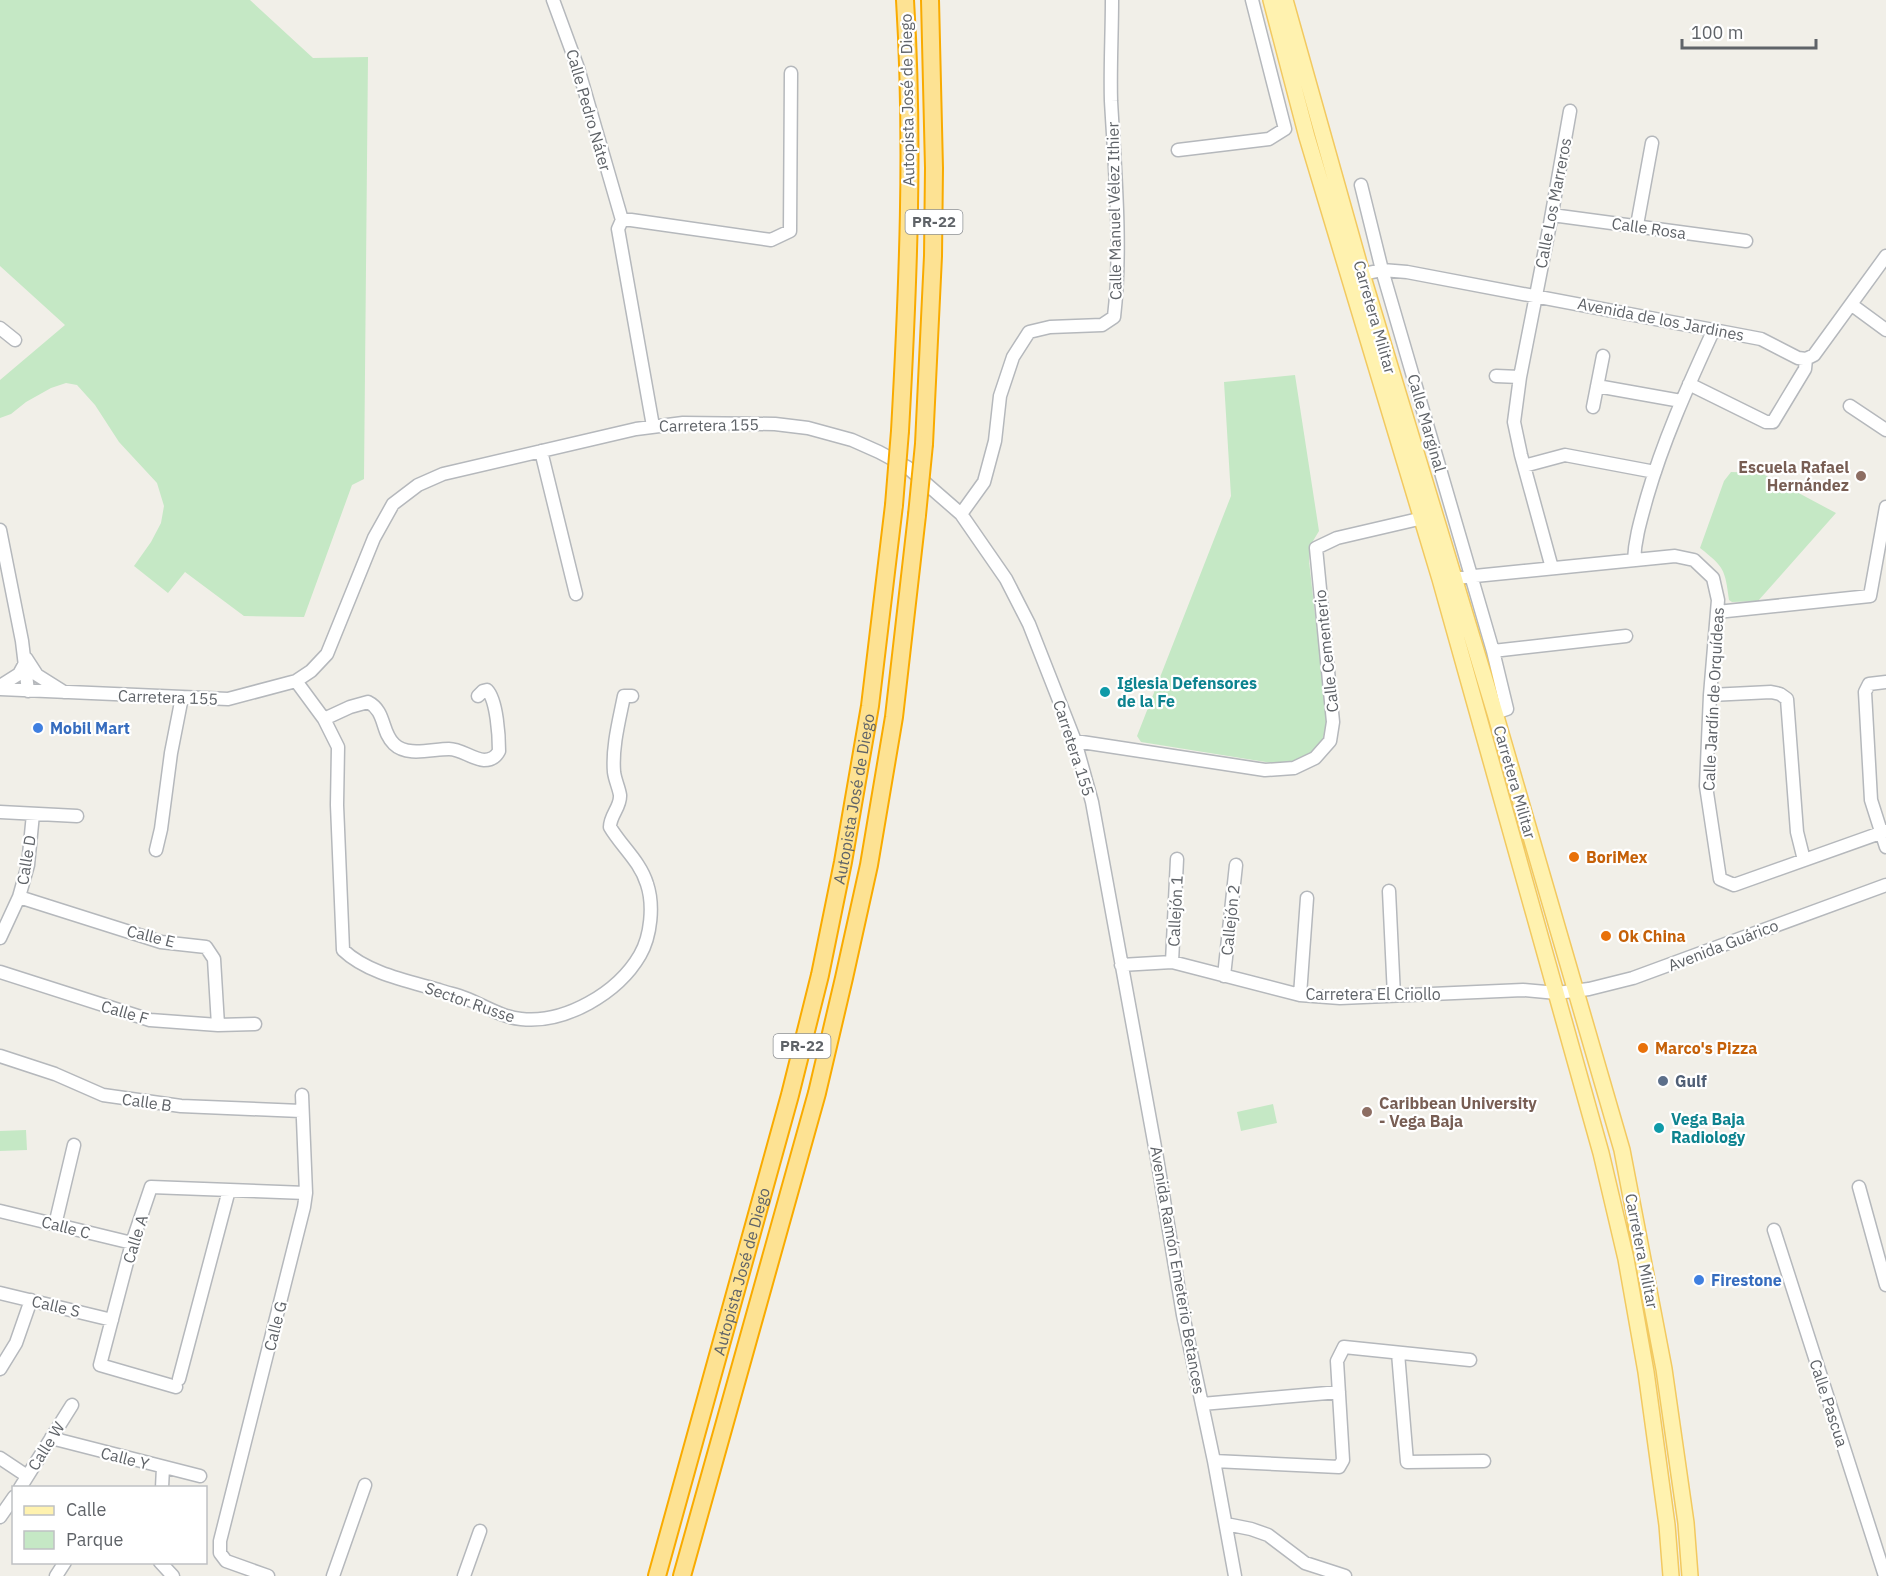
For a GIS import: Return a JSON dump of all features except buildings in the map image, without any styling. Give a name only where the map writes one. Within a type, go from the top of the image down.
[{"type":"highway","name":"Autopista José de Diego","points":[[657,1576],[790,1095],[820,975],[843,862],[870,706],[894,505],[900,431],[908,257],[909,164],[905,0]]},
{"type":"highway","name":"Autopista José de Diego","points":[[682,1576],[817,1093],[868,865],[894,717],[924,444],[933,256],[934,168],[930,0]]},
{"type":"main road","name":"Carretera Militar","points":[[1271,0],[1307,137],[1356,275],[1455,578],[1622,1150],[1664,1368],[1686,1523],[1690,1576]]},
{"type":"main road","name":"Carretera Militar","points":[[1285,0],[1356,275],[1381,386],[1423,518],[1601,1153],[1626,1259],[1646,1372],[1667,1525],[1671,1576]]},
{"type":"street","name":"Calle Pedro Náter","points":[[553,0],[578,68],[622,220],[618,229],[654,426]]},
{"type":"street","name":"Calle Manuel Vélez Ithier","points":[[961,514],[984,482],[996,441],[1000,396],[1013,357],[1029,332],[1050,327],[1102,325],[1114,317],[1117,289],[1115,156],[1111,98],[1112,0]]},
{"type":"street","points":[[1252,0],[1285,129]]},
{"type":"street","points":[[622,220],[771,240],[790,231],[791,74]]},
{"type":"street","name":"Calle Los Marreros","points":[[1552,568],[1514,422],[1520,377],[1570,111]]},
{"type":"street","points":[[1285,129],[1307,137]]},
{"type":"street","points":[[1178,150],[1269,139],[1285,129]]},
{"type":"street","points":[[1637,225],[1652,143]]},
{"type":"street","name":"Calle Marginal","points":[[1361,185],[1382,270],[1493,651],[1507,709],[1495,713]]},
{"type":"street","name":"Calle Rosa","points":[[1552,215],[1637,225],[1746,242]]},
{"type":"street","points":[[1689,384],[1766,422],[1773,422],[1805,369],[1806,359],[1814,355],[1886,256]]},
{"type":"street","name":"Avenida de los Jardines","points":[[1356,275],[1382,270],[1407,272],[1714,329],[1767,340],[1798,358],[1806,359]]},
{"type":"street","points":[[1852,305],[1886,330]]},
{"type":"street","points":[[0,328],[15,340]]},
{"type":"street","points":[[1634,560],[1635,541],[1655,472],[1680,401],[1714,329]]},
{"type":"street","points":[[1593,407],[1603,356]]},
{"type":"street","points":[[1496,376],[1520,377]]},
{"type":"street","points":[[1598,386],[1680,401]]},
{"type":"street","points":[[1850,406],[1886,430]]},
{"type":"street","name":"Carretera 155","points":[[0,688],[65,693],[228,699],[296,681],[311,671],[327,654],[374,538],[393,504],[418,485],[443,474],[654,426],[683,423],[775,424],[825,432],[852,440],[907,467],[961,514],[985,547],[1017,599],[1075,741],[1092,802],[1121,965]]},
{"type":"street","points":[[540,451],[576,594]]},
{"type":"street","points":[[1524,466],[1565,455],[1655,472]]},
{"type":"street","points":[[1717,612],[1870,596],[1886,507]]},
{"type":"street","name":"Calle Cementerio","points":[[1075,741],[1265,770],[1294,768],[1315,758],[1330,741],[1333,722],[1316,548],[1337,538],[1423,518]]},
{"type":"street","points":[[0,530],[28,691]]},
{"type":"street","name":"Calle Jardín de Orquídeas","points":[[1455,578],[1675,556],[1694,560],[1713,578],[1718,600],[1710,695],[1706,786],[1720,879],[1734,885],[1884,832]]},
{"type":"street","points":[[1493,651],[1626,636]]},
{"type":"street","points":[[0,688],[19,674],[24,658]]},
{"type":"street","points":[[24,658],[37,675],[65,693]]},
{"type":"street","name":"Sector Russe","points":[[296,681],[324,719],[338,747],[337,805],[343,950],[360,963],[521,1019],[550,1018],[577,1011],[614,985],[638,958],[645,939],[650,914],[647,883],[634,859],[610,827],[611,816],[616,809],[620,795],[614,775],[620,717],[624,696],[632,696]]},
{"type":"street","points":[[1886,682],[1869,684],[1865,692],[1871,800],[1884,832],[1886,847]]},
{"type":"street","points":[[324,719],[350,707],[368,702],[378,711],[388,735],[400,749],[411,751],[452,749],[482,760],[490,759],[499,751],[495,710],[487,690],[478,696]]},
{"type":"street","points":[[1710,695],[1771,692],[1787,699],[1797,832],[1804,860]]},
{"type":"street","points":[[156,850],[162,829],[171,753],[182,697]]},
{"type":"street","points":[[0,812],[77,816]]},
{"type":"street","name":"Calle D","points":[[0,938],[19,897],[28,866],[33,814]]},
{"type":"street","name":"Callejón 1","points":[[1172,962],[1177,859]]},
{"type":"street","name":"Callejón 2","points":[[1224,976],[1236,865]]},
{"type":"street","name":"Avenida Guárico","points":[[1557,993],[1633,978],[1886,885]]},
{"type":"street","points":[[1389,891],[1394,996]]},
{"type":"street","name":"Calle E","points":[[19,897],[161,942],[206,947],[214,959],[218,1025]]},
{"type":"street","points":[[1300,995],[1307,898]]},
{"type":"street","name":"Carretera El Criollo","points":[[1121,965],[1172,962],[1300,995],[1340,998],[1523,990],[1557,993]]},
{"type":"street","name":"Avenida Ramón Emeterio Betances","points":[[1121,965],[1183,1315],[1215,1461],[1235,1576]]},
{"type":"street","name":"Calle F","points":[[0,972],[150,1020],[218,1025],[255,1023]]},
{"type":"street","name":"Calle B","points":[[0,1056],[55,1074],[103,1095],[181,1106],[302,1111]]},
{"type":"street","name":"Calle G","points":[[268,1576],[226,1561],[220,1553],[220,1541],[306,1193],[302,1095]]},
{"type":"street","points":[[55,1225],[75,1145]]},
{"type":"street","name":"Calle A","points":[[229,1190],[177,1383],[100,1365],[132,1243],[151,1187],[229,1190],[306,1193]]},
{"type":"street","points":[[1859,1187],[1882,1259],[1886,1285]]},
{"type":"street","name":"Calle C","points":[[0,1211],[132,1243]]},
{"type":"street","name":"Calle Pascua","points":[[1774,1230],[1885,1576]]},
{"type":"street","name":"Calle S","points":[[0,1293],[112,1320]]},
{"type":"street","points":[[0,1369],[16,1343],[31,1300]]},
{"type":"street","points":[[1215,1461],[1339,1467],[1343,1460],[1337,1361],[1344,1347],[1470,1360]]},
{"type":"street","points":[[1398,1353],[1407,1462],[1484,1461]]},
{"type":"street","points":[[1202,1404],[1339,1392]]},
{"type":"street","name":"Calle W","points":[[21,1486],[72,1405]]},
{"type":"street","name":"Calle Y","points":[[51,1438],[200,1476]]},
{"type":"street","points":[[0,1458],[27,1476]]},
{"type":"street","points":[[162,1486],[163,1467]]},
{"type":"street","points":[[333,1576],[365,1485]]},
{"type":"street","points":[[0,1517],[12,1500]]},
{"type":"street","points":[[1226,1524],[1251,1528],[1268,1535],[1305,1563],[1346,1576]]},
{"type":"street","points":[[464,1576],[480,1531]]},
{"type":"street","points":[[161,1564],[173,1576]]},
{"type":"green space","points":[[0,0],[250,0],[313,58],[368,57],[364,479],[352,485],[304,617],[244,616],[185,572],[168,593],[134,566],[161,523],[164,506],[157,483],[119,442],[95,405],[77,385],[66,383],[51,388],[26,402],[11,414],[0,418],[0,380],[65,325],[0,266]]},
{"type":"green space","points":[[1295,375],[1319,531],[1310,546],[1309,561],[1326,711],[1326,723],[1321,743],[1309,756],[1301,760],[1278,764],[1141,742],[1137,736],[1231,496],[1224,382]]},
{"type":"green space","points":[[1731,472],[1761,473],[1836,513],[1758,601],[1732,602],[1729,600],[1722,570],[1700,548],[1724,481]]},
{"type":"green space","points":[[1273,1104],[1277,1123],[1241,1131],[1237,1112]]},
{"type":"green space","points":[[26,1130],[27,1150],[0,1151],[0,1131]]},
{"type":"place","name":"Escuela Rafael Hernández","points":[[1861,476]]},
{"type":"place","name":"Iglesia Defensores de la Fe","points":[[1105,692]]},
{"type":"place","name":"Mobil Mart","points":[[38,728]]},
{"type":"place","name":"BoriMex","points":[[1574,857]]},
{"type":"place","name":"Ok China","points":[[1606,936]]},
{"type":"place","name":"Marco's Pizza","points":[[1643,1048]]},
{"type":"place","name":"Gulf","points":[[1663,1081]]},
{"type":"place","name":"Caribbean University - Vega Baja","points":[[1367,1112]]},
{"type":"place","name":"Vega Baja Radiology","points":[[1659,1128]]},
{"type":"place","name":"Firestone","points":[[1699,1280]]}]
